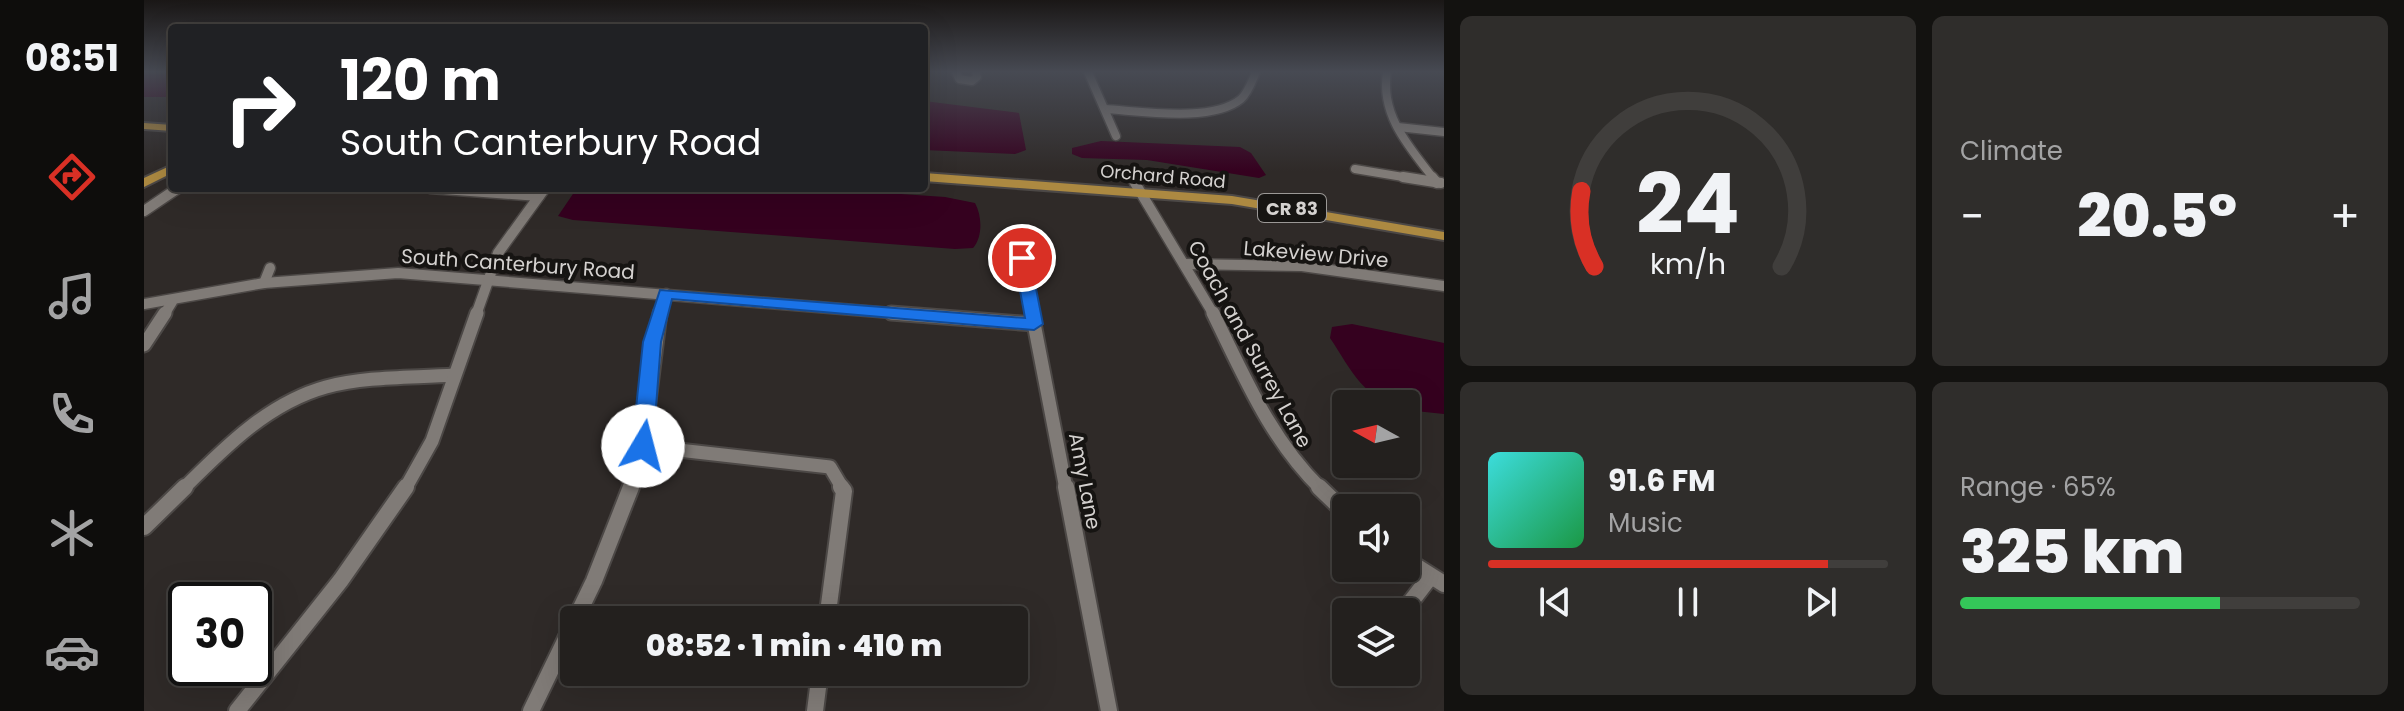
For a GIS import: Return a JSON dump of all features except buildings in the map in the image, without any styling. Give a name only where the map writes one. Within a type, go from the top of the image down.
[{"type":"main road","points":[[144,117],[168,119]]},
{"type":"main road","points":[[144,126],[168,128]]},
{"type":"main road","points":[[144,172],[168,159]]},
{"type":"main road","name":"Orchard Road","points":[[928,169],[1137,187],[1302,209],[1444,236]]},
{"type":"main road","points":[[144,183],[168,170]]},
{"type":"main road","name":"Orchard Road","points":[[928,177],[1254,194],[1444,228]]},
{"type":"street","points":[[1103,105],[1116,136]]},
{"type":"street","points":[[1105,109],[1178,112],[1229,105]]},
{"type":"street","points":[[1390,105],[1398,127],[1440,183]]},
{"type":"street","points":[[1398,127],[1444,132]]},
{"type":"street","points":[[1355,169],[1440,183]]},
{"type":"street","name":"Coach and Surrey Lane","points":[[1137,187],[1209,304],[1265,419],[1292,461],[1332,500]]},
{"type":"street","points":[[144,211],[172,192]]},
{"type":"street","points":[[237,711],[396,504],[432,441],[486,279],[505,239],[542,192]]},
{"type":"street","name":"Amy Lane","points":[[1022,258],[1109,711]]},
{"type":"street","name":"Lakeview Drive","points":[[1184,264],[1302,266],[1444,286]]},
{"type":"street","points":[[264,283],[270,268]]},
{"type":"street","name":"South Canterbury Road","points":[[144,304],[172,302],[264,283],[398,273],[1034,324]]},
{"type":"street","points":[[531,711],[616,525],[643,446],[652,342],[666,294]]},
{"type":"street","points":[[144,345],[172,302]]},
{"type":"street","points":[[144,527],[249,428],[291,399],[327,387],[454,375]]},
{"type":"street","points":[[643,446],[830,467],[844,491],[829,606]]},
{"type":"street","points":[[1418,598],[1437,581],[1420,569]]},
{"type":"street","points":[[815,711],[818,686]]},
{"type":"shaded area","points":[[928,105],[957,105],[1019,113],[1026,150],[1015,154],[928,150]]},
{"type":"shaded area","points":[[1101,141],[1240,147],[1251,153],[1266,175],[1259,178],[1147,160],[1082,158],[1072,154],[1072,148]]},
{"type":"shaded area","points":[[574,192],[871,192],[945,197],[975,203],[980,232],[973,248],[955,249],[573,220],[558,216]]},
{"type":"shaded area","points":[[1352,324],[1444,343],[1444,414],[1420,411],[1420,390],[1368,390],[1352,373],[1330,338],[1332,327]]},
{"type":"route","points":[[643,446],[651,387],[652,342],[666,294],[1034,324],[1022,258]]}]
